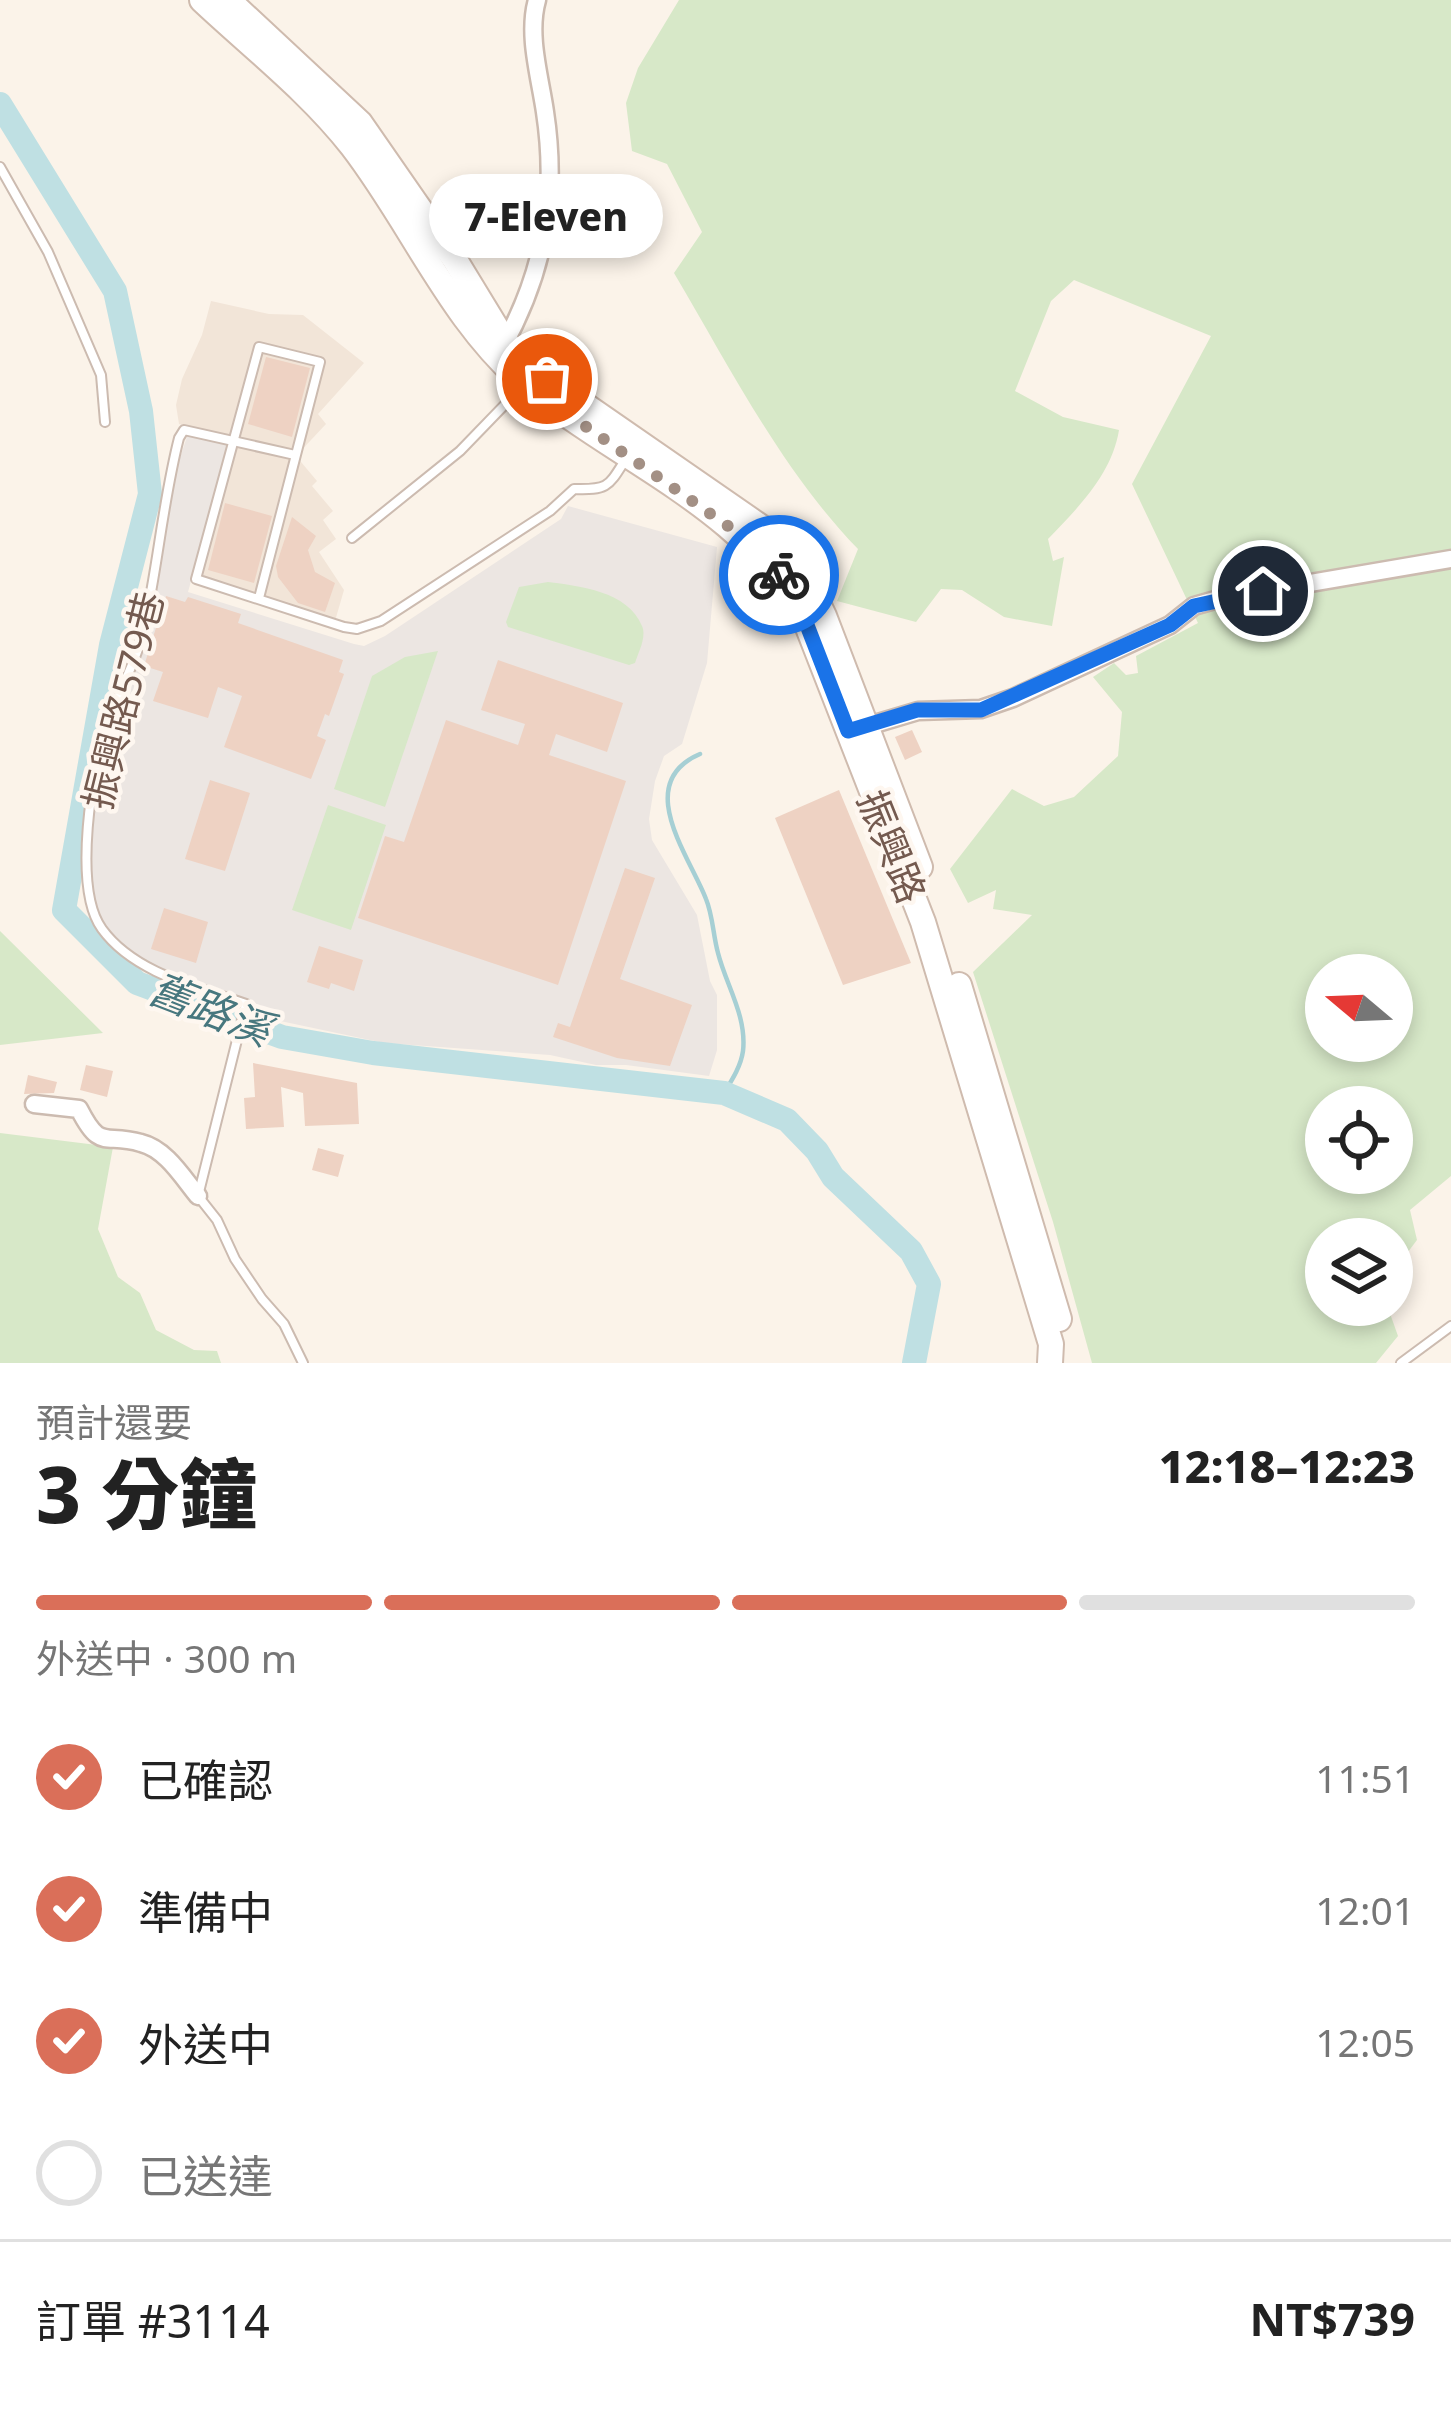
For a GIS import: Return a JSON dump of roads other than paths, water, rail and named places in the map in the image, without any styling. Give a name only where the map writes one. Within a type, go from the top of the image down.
[{"type":"street","name":"振興路","points":[[202,0],[340,132],[500,351],[728,526],[787,584],[924,878],[1047,1274],[1067,1363]]},
{"type":"street","name":"振興路","points":[[229,0],[360,123],[455,260],[500,351]]},
{"type":"street","points":[[500,351],[527,300],[549,219],[550,151],[534,36],[537,0]]},
{"type":"street","points":[[856,729],[917,710],[981,710],[1170,625],[1194,606],[1451,559]]},
{"type":"street","name":"振興路","points":[[856,729],[923,922],[1051,1344],[1050,1363]]},
{"type":"street","points":[[34,1104],[79,1109],[91,1133],[102,1140],[143,1143],[166,1157],[198,1196]]},
{"type":"lane","points":[[0,167],[48,252],[101,375],[105,422]]},
{"type":"lane","name":"振興路579巷","points":[[259,598],[320,362],[259,347],[196,579],[344,627],[370,627],[550,511],[574,489],[598,492],[633,450]]},
{"type":"lane","points":[[352,538],[460,451],[530,376]]},
{"type":"lane","name":"振興路579巷","points":[[198,1196],[246,1004],[178,980],[129,956],[99,926],[88,880],[95,776],[107,723],[143,634],[179,438],[184,430],[295,455]]},
{"type":"lane","points":[[198,1196],[218,1220],[235,1259],[284,1324],[303,1363]]},
{"type":"lane","points":[[1401,1363],[1451,1326]]},
{"type":"waterway","name":"舊路溪","points":[[0,104],[115,291],[141,411],[150,494],[111,645],[64,910],[137,983],[282,1037],[373,1053],[724,1093],[787,1120],[817,1151],[833,1177],[911,1251],[929,1284],[914,1363]]},
{"type":"waterway","points":[[700,754],[680,767],[670,783],[668,802],[679,842],[708,905],[742,1025],[742,1057],[724,1093]]},
{"type":"place","name":"7-Eleven","points":[[547,379]]}]
